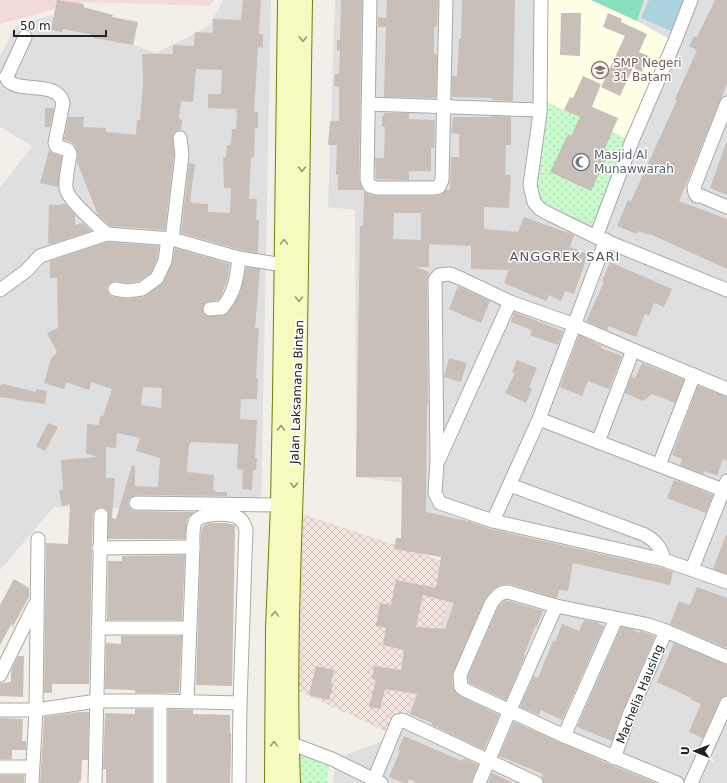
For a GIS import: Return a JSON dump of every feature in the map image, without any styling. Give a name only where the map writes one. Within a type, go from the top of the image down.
[{"type":"main road","name":"Jalan Laksamana Bintan","points":[[287,0],[284,265],[289,397],[289,634],[291,783]]},
{"type":"main road","name":"Jalan Laksamana Bintan","points":[[274,783],[275,629],[280,505],[301,225],[303,0]]},
{"type":"street","points":[[370,0],[368,180],[370,186],[376,188],[433,188],[439,187],[442,180],[446,0]]},
{"type":"street","points":[[541,0],[540,110],[530,184],[534,202],[540,209],[551,215],[601,238],[727,290]]},
{"type":"street","points":[[493,521],[539,419],[575,325],[632,141],[691,0]]},
{"type":"street","points":[[25,37],[6,77],[7,80],[14,85],[50,90],[57,93],[62,98],[63,103],[56,146],[68,150],[70,154],[66,189],[71,198],[106,234]]},
{"type":"street","points":[[727,103],[694,187],[697,196],[701,196],[727,207]]},
{"type":"street","points":[[368,104],[540,110]]},
{"type":"street","points":[[115,289],[127,291],[142,289],[157,278],[165,261],[170,238],[182,155],[180,138]]},
{"type":"street","points":[[0,290],[26,271],[40,256],[106,234],[170,238],[240,258],[284,265]]},
{"type":"street","points":[[210,309],[222,308],[227,302],[236,283],[240,258]]},
{"type":"street","points":[[727,389],[575,325],[510,302],[450,274],[439,275],[435,280],[437,462],[435,493],[440,503],[493,521],[664,560],[727,582]]},
{"type":"street","points":[[437,462],[510,302]]},
{"type":"street","points":[[598,442],[633,350]]},
{"type":"street","points":[[659,465],[694,375]]},
{"type":"street","points":[[539,419],[659,465],[725,486],[692,569]]},
{"type":"street","points":[[510,485],[647,536],[658,544],[664,560]]},
{"type":"street","points":[[136,503],[280,505]]},
{"type":"street","points":[[95,783],[99,548],[101,515]]},
{"type":"street","points":[[187,702],[189,628],[195,522],[204,516],[236,516],[244,523],[246,528],[239,783]]},
{"type":"street","points":[[32,783],[36,710],[36,602],[38,539]]},
{"type":"street","points":[[99,548],[193,547]]},
{"type":"street","name":"Machelia Hausing","points":[[677,783],[564,736],[461,687],[460,675],[491,604],[496,596],[502,592],[508,592],[556,606],[636,622],[666,631],[727,657]]},
{"type":"street","points":[[0,675],[36,602]]},
{"type":"street","points":[[479,783],[556,606]]},
{"type":"street","points":[[564,736],[616,618]]},
{"type":"street","points":[[98,628],[189,628]]},
{"type":"street","name":"Machelia Hausing","points":[[614,758],[630,713],[666,631]]},
{"type":"street","points":[[0,710],[36,710],[97,701],[240,703]]},
{"type":"street","points":[[160,701],[160,783]]},
{"type":"street","points":[[691,783],[727,703]]},
{"type":"street","points":[[290,743],[332,759],[377,781],[398,721],[402,720],[536,783]]},
{"type":"street","points":[[0,767],[32,767]]},
{"type":"shaded area","points":[[0,0],[214,0],[210,6],[82,2],[0,24]]},
{"type":"shaded area","points":[[223,0],[271,0],[261,512],[54,507],[0,570],[0,188],[32,146],[0,127],[0,56],[16,26],[51,15],[156,53],[209,26]]},
{"type":"shaded area","points":[[335,0],[727,0],[727,783],[333,783],[336,759],[392,737],[461,538],[402,529],[402,483],[356,477],[355,210],[328,207]]},
{"type":"shaded area","name":"SMP Negeri 31 Batam","points":[[541,0],[591,0],[637,21],[671,40],[629,140],[540,99]]},
{"type":"shaded area","points":[[296,512],[461,567],[400,738],[292,688]]},
{"type":"green space","points":[[591,0],[644,0],[637,21]]},
{"type":"green space","points":[[540,99],[629,140],[599,227],[544,204],[532,180],[541,172]]},
{"type":"green space","points":[[283,743],[330,759],[327,783],[283,783]]},
{"type":"water","points":[[649,0],[686,0],[673,32],[641,18]]},
{"type":"building","points":[[57,0],[84,4],[83,7],[113,15],[112,17],[138,22],[133,45],[94,38],[94,35],[63,29],[62,32],[51,30]]},
{"type":"building","points":[[243,0],[261,0],[259,34],[263,34],[263,48],[258,47],[254,112],[258,112],[258,128],[255,128],[254,158],[251,157],[249,199],[257,199],[256,220],[259,220],[258,253],[241,250],[181,233],[189,163],[195,164],[190,202],[208,204],[208,212],[230,213],[231,188],[224,188],[223,157],[226,157],[227,145],[231,145],[232,129],[236,129],[237,109],[208,108],[208,94],[221,94],[222,70],[196,69],[193,102],[181,101],[179,119],[182,120],[181,130],[176,131],[173,135],[174,155],[165,230],[110,226],[98,215],[77,162],[78,155],[75,146],[71,142],[64,140],[68,117],[84,117],[83,127],[106,128],[106,132],[136,135],[137,120],[140,120],[143,82],[142,54],[173,54],[173,45],[194,46],[195,32],[213,33],[213,19],[241,20]]},
{"type":"building","points":[[341,0],[362,0],[359,180],[363,190],[338,190],[338,175],[336,175],[337,145],[328,145],[330,121],[339,121],[339,87],[334,86],[335,74],[339,74],[340,51],[337,51],[337,40],[340,40]]},
{"type":"building","points":[[387,0],[438,0],[437,27],[434,27],[434,54],[437,54],[436,98],[384,97],[386,27],[378,27],[378,17],[386,18]]},
{"type":"building","points":[[462,0],[515,0],[513,101],[492,100],[492,98],[452,97],[452,76],[457,76],[459,39],[461,39]]},
{"type":"building","points":[[715,0],[727,0],[727,84],[679,201],[727,219],[727,269],[650,234],[649,235],[638,231],[637,234],[617,226],[628,200],[631,201],[677,100],[675,99],[697,50],[689,46],[694,36],[697,37]]},
{"type":"building","points":[[561,13],[581,13],[580,56],[560,55]]},
{"type":"building","points":[[608,13],[622,19],[621,22],[647,34],[639,52],[649,56],[642,72],[633,68],[620,96],[601,87],[625,36],[603,27]]},
{"type":"building","points":[[583,76],[601,84],[592,107],[618,118],[604,151],[609,153],[591,191],[550,172],[568,134],[571,136],[580,117],[564,110],[570,97],[573,98]]},
{"type":"building","points":[[45,108],[54,108],[50,127],[45,127]]},
{"type":"building","points":[[384,113],[409,113],[409,119],[435,120],[434,148],[431,148],[431,171],[409,171],[409,180],[376,179],[375,158],[384,158],[385,127],[382,127],[382,116],[384,116]]},
{"type":"building","points":[[453,117],[511,117],[511,145],[506,145],[505,175],[511,175],[509,208],[484,207],[484,229],[518,232],[524,217],[574,235],[570,247],[588,254],[574,294],[565,291],[561,301],[549,295],[546,301],[504,283],[509,270],[471,269],[471,246],[429,244],[429,267],[416,267],[429,272],[427,280],[428,405],[426,512],[471,522],[491,529],[662,568],[673,572],[670,585],[573,563],[568,591],[559,590],[557,598],[510,584],[500,585],[492,590],[484,601],[452,675],[453,688],[456,693],[499,715],[484,750],[432,725],[432,723],[410,714],[417,694],[385,689],[380,709],[369,707],[376,680],[372,679],[374,666],[401,670],[404,650],[383,645],[386,628],[376,626],[380,603],[391,605],[396,580],[436,588],[441,557],[394,549],[396,538],[401,538],[402,477],[356,477],[360,226],[363,226],[364,191],[368,194],[377,196],[433,196],[441,195],[446,190],[450,190],[451,157],[459,157],[459,134],[451,133]],"holes":[[[394,213],[421,213],[421,240],[393,239]],[[423,595],[454,603],[445,629],[416,627]]]},
{"type":"building","points":[[727,143],[727,195],[710,188]]},
{"type":"building","points":[[49,150],[62,156],[58,187],[40,183]]},
{"type":"building","points":[[65,204],[75,214],[75,225],[83,223],[91,231],[51,244],[48,243],[49,205]]},
{"type":"building","points":[[108,242],[159,246],[157,259],[151,273],[139,281],[127,283],[116,281],[109,284],[107,287],[107,291],[110,295],[128,299],[143,297],[162,284],[172,264],[175,248],[230,264],[227,282],[220,298],[218,300],[206,302],[203,306],[203,313],[207,316],[223,316],[228,313],[240,293],[246,267],[260,269],[255,328],[259,328],[256,378],[258,378],[257,399],[241,399],[240,419],[257,420],[255,458],[257,458],[256,470],[253,470],[252,490],[242,489],[243,470],[237,469],[238,444],[191,442],[191,444],[189,444],[187,472],[214,475],[213,490],[215,490],[215,492],[227,492],[227,496],[136,495],[129,499],[128,502],[129,507],[136,511],[194,512],[187,519],[185,539],[108,539],[108,512],[102,507],[94,511],[91,548],[89,684],[52,684],[52,693],[44,693],[46,543],[68,544],[70,504],[62,506],[59,490],[63,489],[61,460],[97,457],[86,453],[87,424],[99,425],[100,416],[103,416],[112,389],[91,382],[89,390],[66,382],[64,389],[44,383],[51,359],[57,352],[47,333],[58,328],[57,278],[50,278],[50,261]],"holes":[[[143,387],[162,388],[161,408],[141,405]],[[117,433],[140,438],[136,451],[160,458],[158,486],[156,487],[135,486],[135,466],[132,465],[116,519],[112,518],[115,478],[106,478],[106,447],[116,448]]]},
{"type":"building","points":[[610,262],[672,289],[664,307],[654,303],[649,316],[645,314],[636,337],[609,326],[607,330],[586,321],[604,282],[602,281]]},
{"type":"building","points":[[458,286],[490,301],[481,323],[449,309]]},
{"type":"building","points":[[514,312],[563,331],[558,345],[530,335],[532,330],[511,322]]},
{"type":"building","points":[[579,335],[602,346],[601,348],[622,356],[609,389],[588,381],[582,396],[560,387]]},
{"type":"building","points":[[449,358],[467,363],[461,382],[444,377]]},
{"type":"building","points":[[517,360],[537,368],[529,387],[532,389],[526,403],[505,393],[515,373],[512,372]]},
{"type":"building","points":[[642,363],[684,380],[675,403],[652,394],[643,401],[625,393],[631,377],[635,378]]},
{"type":"building","points":[[3,384],[36,392],[36,389],[47,391],[45,404],[0,397],[0,385]]},
{"type":"building","points":[[698,386],[727,397],[727,461],[723,459],[717,476],[704,471],[703,474],[680,465],[682,459],[672,455]]},
{"type":"building","points":[[48,423],[58,427],[45,451],[36,446]]},
{"type":"building","points":[[674,480],[713,495],[706,513],[667,498]]},
{"type":"building","points":[[209,523],[226,523],[235,525],[232,686],[196,685],[201,532],[203,526]]},
{"type":"building","points":[[727,535],[727,574],[713,569]]},
{"type":"building","points":[[185,555],[182,620],[107,620],[108,561],[122,561],[122,556]]},
{"type":"building","points":[[14,579],[29,588],[29,597],[12,628],[12,623],[0,645],[0,605]]},
{"type":"building","points":[[697,587],[727,598],[727,648],[670,624],[679,601],[690,605]]},
{"type":"building","points":[[505,600],[543,611],[536,628],[535,627],[524,655],[525,656],[506,700],[469,683],[468,676],[498,608]]},
{"type":"building","points":[[584,620],[596,622],[604,626],[562,720],[541,710],[539,715],[520,707],[534,676],[538,678],[553,641],[555,642],[562,624],[579,631]]},
{"type":"building","points":[[621,627],[655,636],[623,710],[612,741],[577,727]]},
{"type":"building","points":[[121,636],[182,636],[179,693],[135,693],[135,690],[105,689],[106,643],[121,644]]},
{"type":"building","points":[[674,643],[727,665],[727,695],[723,696],[720,700],[703,738],[689,732],[701,704],[657,682]]},
{"type":"building","points":[[18,656],[24,656],[23,697],[0,696],[0,683],[11,682],[11,671]]},
{"type":"building","points":[[316,666],[334,670],[331,683],[333,684],[329,700],[309,695]]},
{"type":"building","points":[[135,709],[152,709],[152,783],[106,783],[106,769],[103,769],[105,713],[135,714]]},
{"type":"building","points":[[168,709],[193,710],[193,714],[230,715],[230,783],[168,783]]},
{"type":"building","points":[[89,712],[88,760],[82,760],[81,781],[79,781],[79,783],[40,783],[44,717]]},
{"type":"building","points":[[0,718],[23,719],[22,741],[26,741],[26,750],[12,750],[12,759],[0,759]]},
{"type":"building","points":[[514,722],[611,765],[656,783],[544,783],[542,778],[543,774],[499,756]]},
{"type":"building","points":[[404,736],[462,761],[464,758],[478,765],[471,783],[417,783],[409,779],[408,783],[404,783],[389,777],[400,751],[398,750]]},
{"type":"building","points":[[492,773],[513,783],[488,783]]},
{"type":"building","points":[[0,775],[24,775],[24,783],[0,783]]},
{"type":"place","name":"SMP Negeri 31 Batam","points":[[600,70]]},
{"type":"place","name":"Masjid Al Munawwarah","points":[[581,162]]},
{"type":"district","name":"ANGGREK SARI","points":[[565,256]]}]
